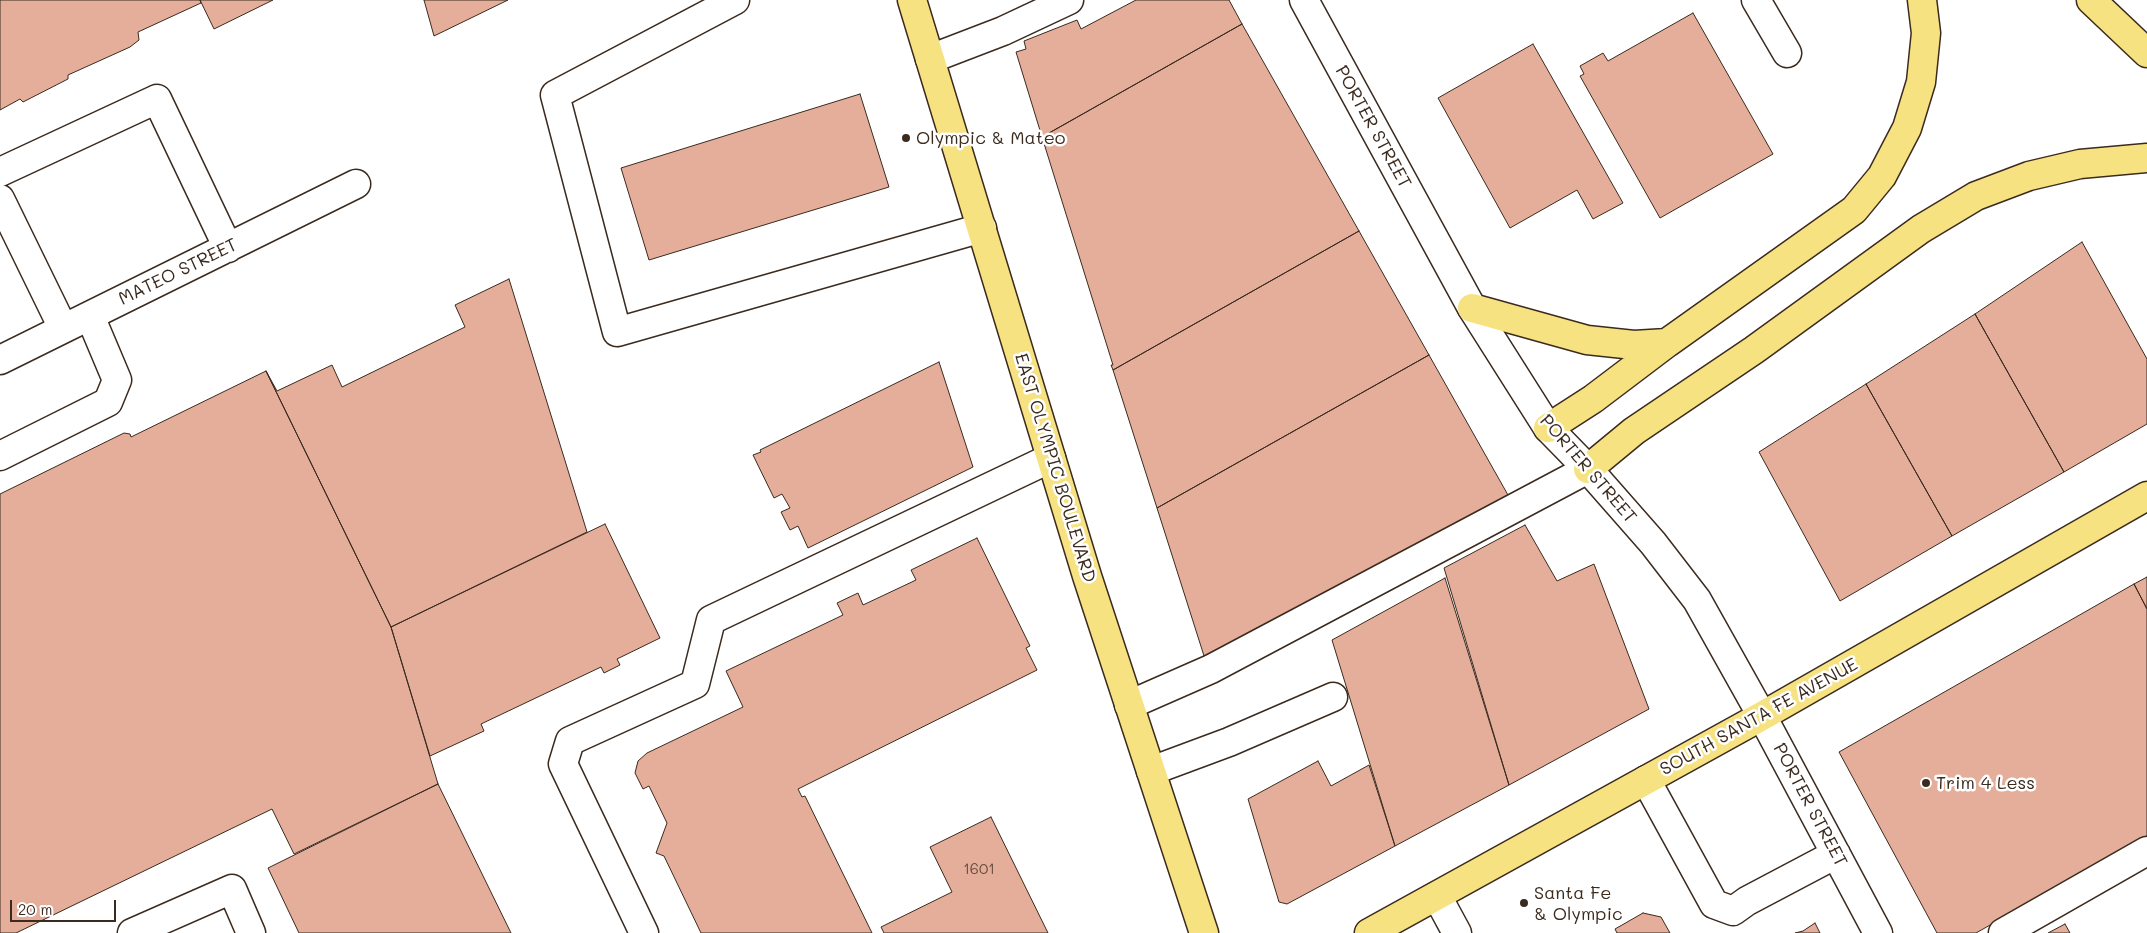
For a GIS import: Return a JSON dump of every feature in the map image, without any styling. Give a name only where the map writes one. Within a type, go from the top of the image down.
[{"type":"main road","name":"EAST OLYMPIC BOULEVARD","points":[[912,0],[1051,458],[1204,933]]},
{"type":"main road","points":[[1548,428],[1593,399],[1667,343],[1854,210],[1882,176],[1907,128],[1921,82],[1926,33],[1922,0]]},
{"type":"main road","points":[[2091,0],[2147,54]]},
{"type":"main road","points":[[1588,469],[1634,431],[1762,344],[1922,229],[1976,196],[2029,176],[2080,164],[2147,158]]},
{"type":"main road","points":[[1472,308],[1587,340],[1634,345],[1667,343]]},
{"type":"main road","name":"SOUTH SANTA FE AVENUE","points":[[1370,933],[1762,716],[2147,496]]},
{"type":"street","points":[[735,0],[555,95],[617,332],[982,228]]},
{"type":"street","points":[[930,59],[1003,31],[1069,0]]},
{"type":"street","name":"PORTER STREET","points":[[1304,0],[1472,308],[1548,428],[1588,469],[1654,543],[1696,600],[1762,716],[1878,933]]},
{"type":"street","points":[[1756,0],[1787,53]]},
{"type":"street","points":[[0,172],[157,99],[228,248]]},
{"type":"street","name":"MATEO STREET","points":[[0,360],[356,184]]},
{"type":"street","points":[[0,199],[63,328]]},
{"type":"street","points":[[0,456],[108,402],[117,380],[90,316]]},
{"type":"street","points":[[644,933],[562,764],[570,741],[695,684],[711,620],[1051,458]]},
{"type":"street","points":[[1129,705],[1212,669],[1588,469]]},
{"type":"street","points":[[1151,771],[1229,742],[1333,698]]},
{"type":"street","points":[[1646,780],[1714,904],[1733,911],[1747,901],[1836,854]]},
{"type":"street","points":[[2003,933],[2147,851]]},
{"type":"street","points":[[142,931],[232,889],[251,933]]},
{"type":"street","points":[[1438,896],[1457,933]]},
{"type":"building","points":[[0,0],[200,0],[201,3],[138,32],[139,40],[130,47],[68,75],[68,79],[23,102],[20,99],[0,110]]},
{"type":"building","points":[[200,0],[273,0],[214,29]]},
{"type":"building","points":[[424,0],[508,0],[434,36]]},
{"type":"building","points":[[1136,0],[1229,0],[1242,24],[1042,137],[1016,52],[1026,49],[1024,41],[1077,20],[1081,29]]},
{"type":"building","points":[[1693,13],[1773,154],[1660,218],[1580,76],[1584,74],[1580,66],[1603,53],[1608,61]]},
{"type":"building","points":[[1242,24],[1359,231],[1113,370],[1042,137]]},
{"type":"building","points":[[1533,44],[1623,203],[1593,219],[1577,190],[1510,228],[1438,98]]},
{"type":"building","points":[[860,94],[889,187],[649,260],[621,168]]},
{"type":"building","points":[[1359,231],[1429,355],[1157,508],[1113,370]]},
{"type":"building","points":[[2082,242],[2147,359],[2147,424],[2064,472],[1975,314]]},
{"type":"building","points":[[509,279],[587,532],[391,627],[266,371],[277,391],[332,365],[342,387],[465,327],[455,305]]},
{"type":"building","points":[[1975,314],[2064,472],[1952,536],[1866,384]]},
{"type":"building","points":[[1429,355],[1508,495],[1205,659],[1157,508]]},
{"type":"building","points":[[939,362],[973,467],[808,548],[798,526],[790,530],[781,512],[790,508],[782,494],[774,498],[753,455]]},
{"type":"building","points":[[266,371],[391,627],[438,784],[294,854],[272,809],[16,933],[0,933],[0,494],[124,433],[130,434],[131,437]]},
{"type":"building","points":[[1866,384],[1952,536],[1840,601],[1759,452]]},
{"type":"building","points":[[605,524],[660,638],[617,659],[620,665],[604,673],[601,667],[481,724],[484,731],[430,756],[391,627]]},
{"type":"building","points":[[1525,525],[1557,581],[1594,564],[1649,709],[1509,785],[1444,568]]},
{"type":"building","points":[[977,538],[1030,646],[1026,648],[1037,670],[798,789],[802,797],[805,796],[872,933],[701,933],[664,856],[656,853],[667,823],[649,786],[643,789],[635,773],[638,761],[647,753],[743,707],[726,671],[843,615],[837,603],[858,593],[863,605],[916,580],[911,570]]},
{"type":"building","points":[[2147,577],[2147,609],[2134,584]]},
{"type":"building","points":[[1445,578],[1509,785],[1395,846],[1332,640]]},
{"type":"building","points":[[2134,584],[2147,609],[2147,836],[1976,933],[1937,933],[1839,752]]},
{"type":"building","points":[[1318,761],[1331,786],[1369,765],[1395,846],[1287,904],[1279,902],[1248,799]]},
{"type":"building","points":[[438,784],[511,933],[299,933],[268,868]]},
{"type":"building","points":[[991,817],[1048,933],[884,933],[881,927],[952,892],[930,847]]},
{"type":"building","points":[[1643,913],[1661,917],[1670,933],[1617,933],[1615,929]]},
{"type":"building","points":[[1815,923],[1820,933],[1795,933],[1803,931]]},
{"type":"building","points":[[2065,924],[2070,933],[2048,933]]},
{"type":"place","name":"Olympic & Mateo","points":[[906,138]]},
{"type":"place","name":"Trim 4 Less","points":[[1926,783]]},
{"type":"place","name":"Santa Fe & Olympic","points":[[1524,903]]}]
